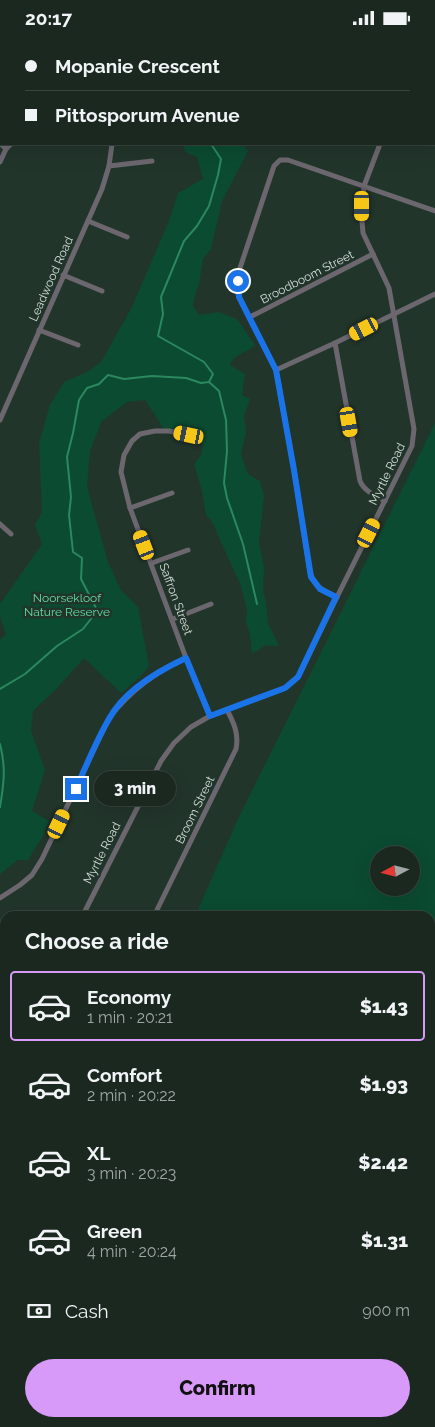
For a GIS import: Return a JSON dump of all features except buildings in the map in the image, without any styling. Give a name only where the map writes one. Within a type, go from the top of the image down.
[{"type":"street","points":[[2,145],[6,149]]},
{"type":"street","points":[[0,162],[6,149],[11,145]]},
{"type":"street","name":"Leadwood Road","points":[[0,420],[102,189],[109,166],[112,145]]},
{"type":"street","name":"Myrtle Road","points":[[84,911],[161,761],[174,743],[191,727],[210,716],[285,688],[298,677],[412,446],[414,435],[389,288],[363,233],[362,206],[364,186],[380,145]]},
{"type":"street","points":[[336,597],[320,589],[310,572],[276,370],[239,297],[239,271],[276,163],[280,160],[364,186],[435,211]]},
{"type":"street","points":[[109,166],[152,161]]},
{"type":"street","points":[[88,221],[127,237]]},
{"type":"street","name":"Broodboom Street","points":[[250,317],[373,254]]},
{"type":"street","points":[[63,275],[102,291]]},
{"type":"street","points":[[276,370],[435,294]]},
{"type":"street","points":[[39,330],[78,345]]},
{"type":"street","points":[[335,343],[360,481],[366,490],[385,501]]},
{"type":"street","name":"Saffron Street","points":[[196,441],[189,435],[169,431],[140,434],[132,441],[124,455],[121,472],[130,507],[186,658],[210,716]]},
{"type":"street","points":[[130,507],[172,493]]},
{"type":"street","points":[[0,524],[11,534]]},
{"type":"street","points":[[152,563],[188,550]]},
{"type":"street","points":[[172,619],[211,604]]},
{"type":"street","points":[[0,897],[32,875],[42,859],[109,718],[120,703],[151,677],[186,658]]},
{"type":"street","name":"Broom Street","points":[[156,911],[236,749],[238,736],[227,710]]},
{"type":"green space","name":"Noorsekloof Nature Reserve","points":[[183,145],[244,145],[248,151],[222,201],[211,249],[203,259],[193,306],[199,315],[219,312],[237,319],[255,345],[234,358],[230,365],[245,374],[242,395],[250,399],[244,416],[246,432],[241,454],[248,474],[260,481],[264,496],[259,542],[264,567],[263,590],[268,623],[279,646],[266,645],[252,654],[250,635],[246,622],[247,611],[241,586],[211,520],[206,515],[202,491],[194,464],[202,451],[200,436],[189,432],[164,429],[145,400],[127,402],[102,421],[91,448],[87,487],[108,562],[121,590],[138,607],[149,666],[140,677],[121,693],[84,658],[33,711],[31,731],[45,770],[32,811],[49,821],[44,834],[28,860],[18,860],[0,874],[0,640],[6,634],[0,617],[0,604],[42,544],[35,525],[42,512],[39,443],[50,405],[64,382],[87,372],[101,362],[131,309],[169,221],[178,193],[203,179],[197,157],[185,152]]},
{"type":"green space","points":[[435,423],[435,911],[197,911],[237,821]]},
{"type":"waterway","points":[[0,689],[25,674],[57,646],[83,629],[94,615],[96,608],[81,579],[82,558],[73,552],[69,515],[71,497],[67,457],[79,400],[87,388],[99,384],[108,375],[124,379],[152,376],[186,378],[201,383],[209,382],[213,374],[204,362],[158,336],[163,314],[161,297],[184,241],[197,226],[209,206],[218,175],[221,159],[212,145]]},
{"type":"waterway","points":[[209,382],[219,391],[226,420],[227,451],[224,483],[227,498],[243,544],[257,604]]},
{"type":"waterway","points":[[0,744],[4,775],[0,807]]},
{"type":"route","points":[[76,789],[109,718],[120,703],[151,677],[186,658],[210,716],[285,688],[298,677],[305,666],[336,597],[316,586],[311,577],[276,370],[239,297],[238,281]]}]
